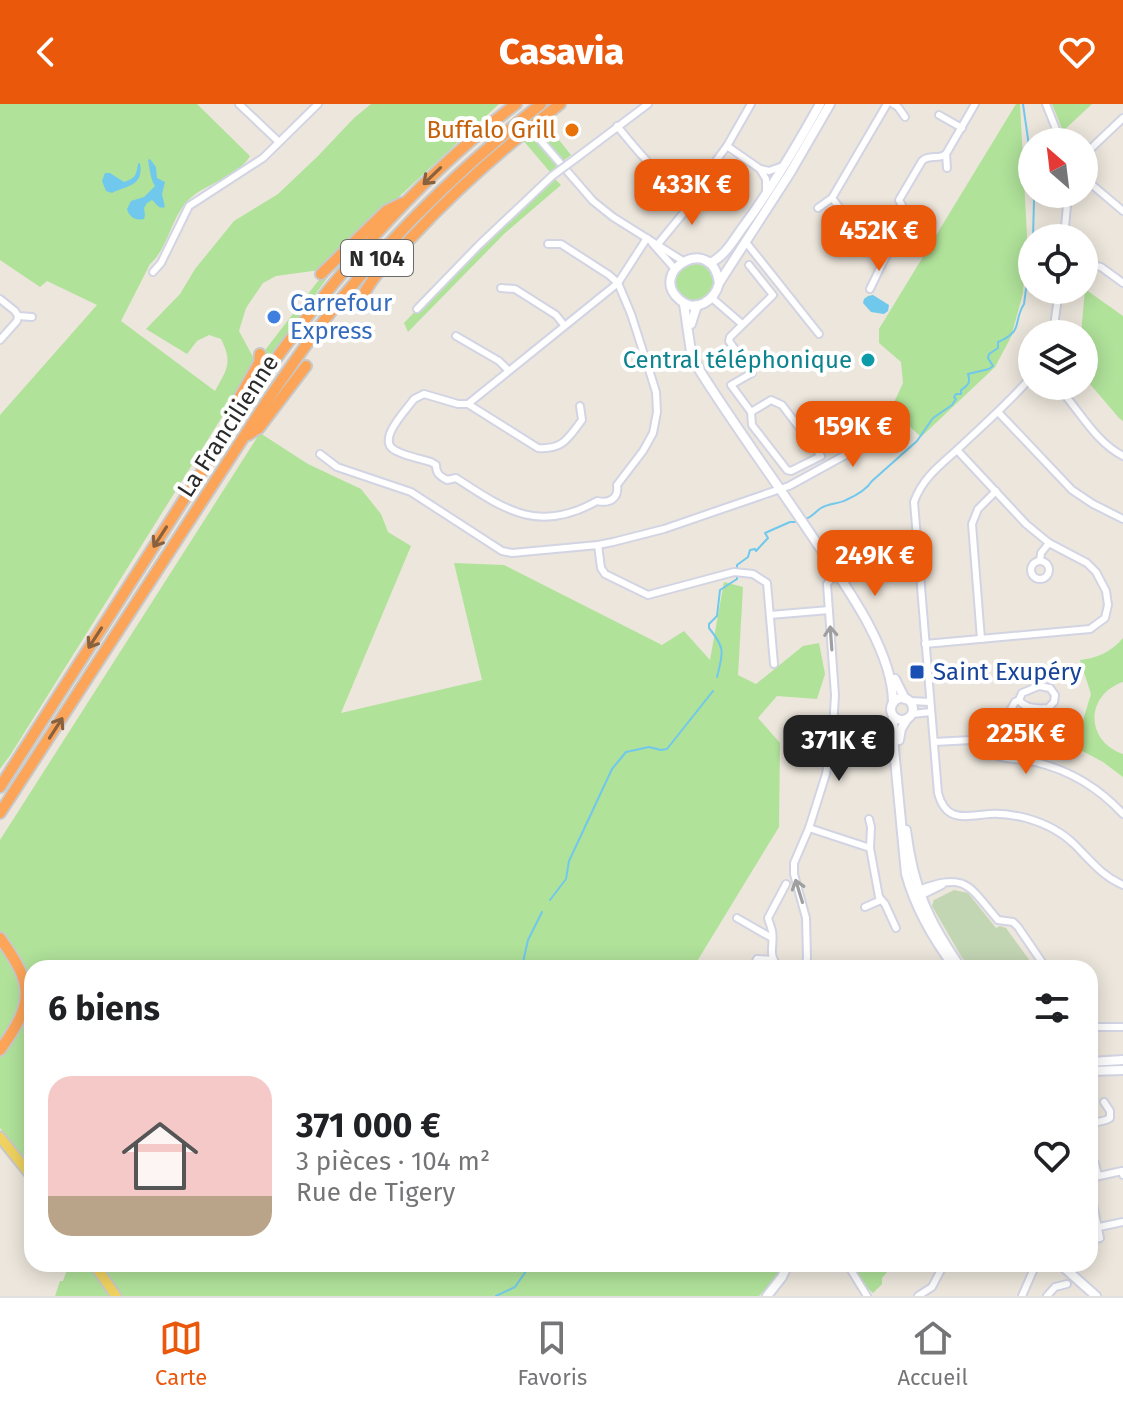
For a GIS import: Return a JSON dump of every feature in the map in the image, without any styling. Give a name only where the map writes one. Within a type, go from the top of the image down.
[{"type":"highway","name":"La Francilienne","points":[[0,787],[291,337],[333,283],[408,201],[458,152],[516,104]]},
{"type":"highway","name":"La Francilienne","points":[[0,813],[306,344],[384,249],[427,205],[471,162],[541,104]]},
{"type":"highway","points":[[365,292],[376,274],[432,215],[495,156],[560,104]]},
{"type":"highway","points":[[321,274],[386,211],[408,201]]},
{"type":"highway","points":[[232,424],[233,409],[259,363],[260,354]]},
{"type":"highway","points":[[243,439],[259,428],[306,366]]},
{"type":"highway","points":[[0,773],[17,758]]},
{"type":"highway","points":[[0,825],[12,805],[13,793]]},
{"type":"highway","points":[[0,938],[24,978]]},
{"type":"highway","points":[[0,950],[17,971],[22,992],[17,1015],[0,1042]]},
{"type":"highway","points":[[0,1050],[24,1008]]},
{"type":"main road","points":[[710,263],[722,256],[766,195],[820,104]]},
{"type":"main road","points":[[684,304],[697,305],[712,298],[830,104]]},
{"type":"main road","points":[[719,283],[710,263],[702,259],[683,261],[672,276],[673,291],[687,313],[691,352],[700,371],[782,488]]},
{"type":"main road","points":[[697,305],[691,324],[699,360],[839,576],[880,652],[893,690],[891,710],[906,874],[954,960]]},
{"type":"main road","points":[[803,520],[871,621],[898,688],[913,707],[901,729],[899,750],[907,837],[918,894],[934,938],[952,960]]},
{"type":"main road","points":[[893,703],[898,699],[907,700]]},
{"type":"main road","points":[[893,717],[898,720],[910,717]]},
{"type":"main road","points":[[1098,1062],[1123,1060]]},
{"type":"main road","points":[[1098,1071],[1123,1070]]},
{"type":"main road","points":[[0,1137],[24,1167]]},
{"type":"main road","points":[[100,1272],[116,1296]]},
{"type":"main road","points":[[767,1296],[784,1272]]},
{"type":"main road","points":[[1069,1272],[1096,1296]]},
{"type":"street","points":[[239,104],[279,142]]},
{"type":"street","points":[[153,272],[161,263],[189,206],[263,158],[318,104]]},
{"type":"street","points":[[417,309],[552,176],[648,104]]},
{"type":"street","points":[[658,244],[690,205],[694,192],[727,146],[751,104]]},
{"type":"street","points":[[818,208],[832,198],[887,104]]},
{"type":"street","points":[[893,104],[905,117]]},
{"type":"street","points":[[870,289],[907,221],[899,200],[922,161],[927,157],[946,154],[975,104]]},
{"type":"street","points":[[1046,104],[1055,128]]},
{"type":"street","points":[[939,115],[962,128]]},
{"type":"street","points":[[1098,142],[1123,118]]},
{"type":"street","points":[[617,126],[660,172],[684,192],[694,192]]},
{"type":"street","points":[[535,134],[593,201],[683,261]]},
{"type":"street","points":[[727,146],[760,169],[769,171],[787,163]]},
{"type":"street","points":[[946,154],[947,168]]},
{"type":"street","points":[[760,169],[766,179],[766,195]]},
{"type":"street","points":[[1098,190],[1123,211]]},
{"type":"street","points":[[832,198],[877,256],[885,258]]},
{"type":"street","points":[[907,215],[923,213]]},
{"type":"street","points":[[647,238],[675,269]]},
{"type":"street","points":[[468,404],[618,283],[647,238]]},
{"type":"street","points":[[745,241],[819,334]]},
{"type":"street","points":[[548,244],[561,244],[618,283],[654,384],[657,412],[653,433],[617,485],[618,492],[613,500],[604,503],[597,501],[560,516],[535,516],[511,511],[456,478],[447,480],[440,476],[436,465],[431,462],[392,449],[388,443],[387,435],[414,399],[424,394],[468,404],[538,448],[548,449],[566,441],[582,420],[580,406]]},
{"type":"street","points":[[749,265],[773,295],[730,337],[729,341],[752,373],[731,385],[751,412],[752,425],[787,470],[791,471],[821,456],[782,405],[771,400],[751,412]]},
{"type":"street","points":[[1098,266],[1123,283]]},
{"type":"street","points":[[501,288],[515,289],[556,315],[564,325]]},
{"type":"street","points":[[712,298],[742,324]]},
{"type":"street","points":[[0,299],[18,316],[0,340]]},
{"type":"street","points":[[18,316],[32,317]]},
{"type":"street","points":[[456,336],[499,361],[508,370]]},
{"type":"street","points":[[1018,391],[923,483],[914,502],[938,793],[950,812],[965,817],[1011,814],[1042,823],[1064,836],[1099,871],[1123,885]]},
{"type":"street","points":[[1069,400],[1101,439],[1123,456]]},
{"type":"street","points":[[320,454],[337,467],[411,492],[502,551],[512,553],[598,545],[664,529],[782,488],[860,447],[882,423],[890,406]]},
{"type":"street","points":[[998,412],[1072,490],[1123,519]]},
{"type":"street","points":[[925,644],[1085,630],[1105,618],[1108,605],[1096,572],[1087,563],[1049,543],[1026,524],[957,450]]},
{"type":"street","points":[[981,639],[972,524],[978,509],[996,491]]},
{"type":"street","points":[[1040,561],[1041,553],[1049,543]]},
{"type":"street","points":[[598,545],[601,568],[605,574],[648,595],[738,572],[753,574],[767,583],[774,664]]},
{"type":"street","points":[[807,960],[806,918],[794,863],[826,774],[835,695],[827,584],[839,576]]},
{"type":"street","points":[[770,615],[829,610]]},
{"type":"street","points":[[934,742],[990,739],[998,733],[1011,706],[1022,693],[1039,686],[1050,688],[1055,695],[1054,702],[1048,708],[1032,707],[1019,700]]},
{"type":"street","points":[[907,700],[930,702]]},
{"type":"street","points":[[910,717],[931,712]]},
{"type":"street","points":[[990,739],[992,752],[997,756],[1063,771],[1098,791],[1123,814]]},
{"type":"street","points":[[869,819],[870,848],[881,900],[892,924]]},
{"type":"street","points":[[809,828],[870,848]]},
{"type":"street","points":[[918,894],[947,882],[969,886],[998,920],[1013,922],[1022,931],[1041,960]]},
{"type":"street","points":[[757,960],[773,960],[772,931],[768,918],[786,884]]},
{"type":"street","points":[[918,894],[926,897],[934,888]]},
{"type":"street","points":[[865,907],[881,900]]},
{"type":"street","points":[[737,918],[772,938]]},
{"type":"street","points":[[1098,1027],[1123,1027]]},
{"type":"street","points":[[1098,1122],[1110,1118],[1109,1108],[1104,1102]]},
{"type":"street","points":[[1098,1176],[1122,1171],[1123,1175]]},
{"type":"street","points":[[1098,1238],[1098,1227],[1123,1222]]},
{"type":"street","points":[[852,1272],[865,1293]]},
{"type":"street","points":[[922,1295],[932,1287],[940,1272]]},
{"type":"street","points":[[1032,1272],[1023,1293],[1033,1296]]},
{"type":"street","points":[[1047,1296],[1055,1287],[1067,1284]]},
{"type":"street","points":[[856,1296],[865,1293],[876,1296]]},
{"type":"green space","points":[[0,104],[197,104],[250,156],[236,171],[200,191],[185,204],[121,321],[215,391],[228,360],[221,339],[209,335],[197,341],[187,354],[146,329],[180,294],[195,269],[234,221],[278,194],[371,104],[499,104],[320,270],[276,276],[263,283],[246,308],[239,331],[253,357],[252,369],[0,769],[0,415],[97,305],[47,281],[40,287],[0,260]]},
{"type":"green space","points":[[1016,104],[1020,104],[1018,208],[1026,208],[1026,224],[1018,224],[1020,304],[1011,337],[995,367],[921,437],[891,409],[903,383],[901,362],[879,343],[879,329]]},
{"type":"green space","points":[[1052,104],[1092,104],[1066,128],[1062,128]]},
{"type":"green space","points":[[543,120],[571,155],[563,161],[538,131],[532,136],[557,166],[550,172],[522,139]]},
{"type":"green space","points":[[555,179],[561,185],[505,233],[408,332],[404,323],[461,263]]},
{"type":"green space","points":[[695,262],[709,268],[715,282],[709,296],[695,302],[681,296],[675,282],[681,268]]},
{"type":"green space","points":[[330,274],[268,360],[262,361],[266,349],[318,281]]},
{"type":"green space","points":[[1098,298],[1123,316],[1123,421],[1098,393],[1098,320],[1082,320],[1084,304],[1098,304]]},
{"type":"green space","points":[[260,433],[308,464],[361,489],[381,514],[388,532],[411,546],[341,713],[482,680],[454,563],[504,565],[662,645],[684,631],[710,660],[724,582],[743,587],[738,675],[756,684],[803,646],[819,643],[825,674],[817,699],[777,696],[758,718],[780,743],[779,827],[698,960],[24,960],[24,1159],[0,1128],[0,840]]},
{"type":"green space","points":[[1123,638],[1123,682],[1102,697],[1094,718],[1102,739],[1123,754],[1123,777],[1075,747],[1091,694],[1080,660],[1104,654]]},
{"type":"green space","points":[[954,890],[968,893],[996,928],[1006,928],[1029,960],[964,960],[932,906],[934,900]]},
{"type":"green space","points":[[66,1272],[93,1272],[110,1296],[55,1296],[60,1281],[63,1281]]},
{"type":"green space","points":[[104,1272],[779,1272],[759,1296],[121,1296]]},
{"type":"green space","points":[[857,1272],[887,1272],[882,1284],[873,1293]]},
{"type":"water","points":[[150,159],[156,167],[157,178],[165,182],[162,194],[165,207],[152,200],[144,208],[144,219],[138,219],[131,216],[127,209],[131,201],[144,197],[155,186],[150,173]]},
{"type":"water","points":[[140,163],[140,176],[134,184],[112,193],[106,191],[102,181],[105,173],[124,182],[135,176]]},
{"type":"water","points":[[873,295],[889,305],[884,314],[871,312],[863,303],[864,299]]},
{"type":"waterway","points":[[1023,104],[1026,128]]},
{"type":"waterway","points":[[1033,224],[1034,208]]},
{"type":"waterway","points":[[806,519],[824,506],[843,501],[864,489],[917,441],[933,418],[952,405],[956,394],[961,394],[968,384],[968,374],[993,366],[989,354],[998,348],[998,342],[1015,330],[1024,304]]},
{"type":"waterway","points":[[717,677],[722,651],[709,624],[717,616],[720,590],[737,579],[737,565],[748,557],[750,550],[756,551],[768,538],[765,533],[790,522],[800,522]]},
{"type":"waterway","points":[[550,900],[566,879],[569,861],[612,769],[626,752],[649,747],[667,749],[713,691]]},
{"type":"waterway","points":[[523,960],[528,940],[542,912]]},
{"type":"waterway","points":[[496,1296],[515,1287],[525,1272]]},
{"type":"place","name":"Buffalo Grill","points":[[572,130]]},
{"type":"place","name":"Carrefour Express","points":[[274,317]]},
{"type":"place","name":"Central téléphonique","points":[[868,360]]},
{"type":"place","name":"Saint Exupéry","points":[[917,672]]}]
